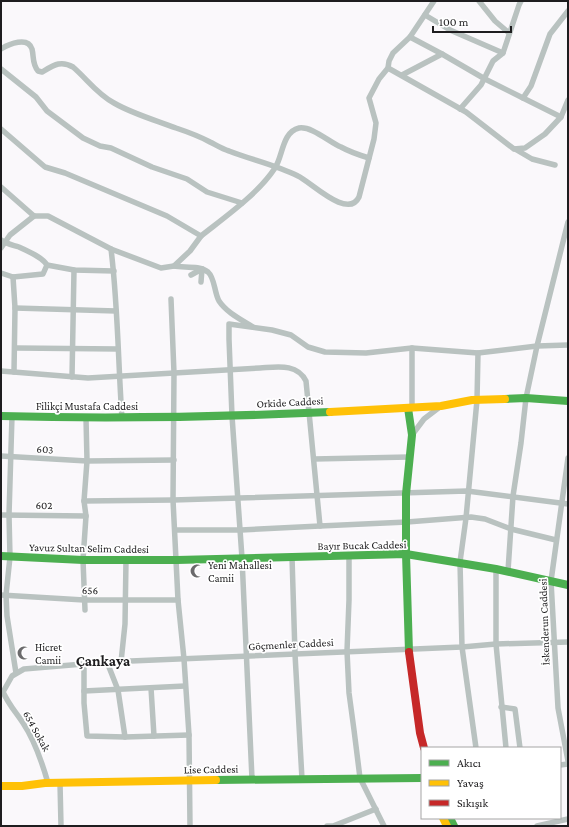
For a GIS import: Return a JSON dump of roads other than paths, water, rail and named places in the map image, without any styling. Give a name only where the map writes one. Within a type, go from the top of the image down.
[{"type":"street","points":[[1,49],[16,42],[28,44],[31,48],[33,62],[38,71],[42,72],[54,64],[68,64],[77,70],[104,98],[115,104],[194,134],[227,150],[300,177],[319,191],[340,203],[353,204],[359,197],[374,139],[376,123],[369,98],[379,79],[388,68],[389,61],[393,53],[410,37],[434,1]]},
{"type":"street","points":[[479,1],[495,21],[509,33]]},
{"type":"street","points":[[460,109],[485,79],[493,62],[503,53],[518,5],[521,1]]},
{"type":"street","points":[[523,98],[531,86],[550,34],[568,11]]},
{"type":"street","points":[[425,15],[450,30],[503,53]]},
{"type":"street","points":[[410,37],[485,79],[561,117]]},
{"type":"street","points":[[402,75],[442,54]]},
{"type":"street","points":[[388,68],[460,109],[514,148],[532,159],[555,165]]},
{"type":"street","points":[[1,69],[36,97],[47,111],[83,138],[100,146],[111,148],[152,167],[187,179],[207,192],[242,203]]},
{"type":"street","points":[[514,148],[524,148],[545,134],[561,117],[568,100]]},
{"type":"street","points":[[174,266],[190,250],[200,236],[242,203],[266,180],[276,167],[284,142],[294,131],[299,128],[311,130],[342,148],[369,158]]},
{"type":"street","points":[[1,129],[45,167],[65,173],[167,216],[200,236]]},
{"type":"street","points":[[1,187],[34,216]]},
{"type":"street","points":[[114,271],[74,270],[47,264],[45,261],[21,248],[2,244],[10,235],[34,216],[48,216],[111,249],[161,268],[174,266],[198,268],[207,272],[210,275],[218,300],[223,306],[255,328]]},
{"type":"street","points":[[508,571],[513,496],[526,398],[537,346],[568,222]]},
{"type":"street","points":[[111,249],[114,271],[122,418]]},
{"type":"street","points":[[1,273],[13,277],[43,274],[47,264]]},
{"type":"street","points":[[72,376],[74,270]]},
{"type":"street","points":[[191,275],[202,270]]},
{"type":"street","points":[[201,282],[202,270]]},
{"type":"street","points":[[13,277],[16,348],[14,372]]},
{"type":"street","points":[[171,299],[174,373],[174,500],[178,600],[189,735],[190,826]]},
{"type":"street","points":[[15,308],[116,311]]},
{"type":"street","points":[[252,779],[241,530],[232,416],[229,324],[272,330],[291,335],[308,347],[325,352],[366,353],[412,348],[478,353],[537,346],[568,345]]},
{"type":"street","points":[[16,348],[118,349]]},
{"type":"street","points":[[412,348],[410,408],[412,435],[406,494],[406,554],[409,649],[420,733],[424,747]]},
{"type":"street","points":[[476,747],[462,647],[460,562],[466,518],[467,491],[477,400],[478,353]]},
{"type":"street","points":[[1,371],[88,378],[230,369],[285,367],[296,370],[303,375],[306,381],[320,526]]},
{"type":"street","name":"Orkide Caddesi","points":[[174,417],[232,416],[410,408],[441,406],[477,400],[526,398],[568,401]]},
{"type":"street","points":[[412,435],[424,419],[441,406]]},
{"type":"street","name":"Filikçi Mustafa Caddesi","points":[[1,416],[86,418],[174,417]]},
{"type":"street","points":[[12,416],[12,457],[9,515],[10,557],[4,595],[16,673]]},
{"type":"street","points":[[85,610],[83,560],[86,516],[84,500],[87,461],[86,418]]},
{"type":"street","name":"603","points":[[1,456],[87,461],[174,460]]},
{"type":"street","points":[[314,459],[409,457]]},
{"type":"street","name":"İskenderun Caddesi","points":[[568,458],[551,581],[558,708],[568,763]]},
{"type":"street","points":[[84,500],[174,500],[467,491],[568,504]]},
{"type":"street","name":"602","points":[[1,515],[86,516]]},
{"type":"street","points":[[176,530],[241,530],[466,518],[485,519],[511,529],[556,540]]},
{"type":"street","name":"Bayır Bucak Caddesi","points":[[177,560],[406,554],[496,568],[568,585]]},
{"type":"street","name":"Yavuz Sultan Selim Caddesi","points":[[1,556],[83,560],[177,560]]},
{"type":"street","points":[[349,556],[347,651],[349,693],[360,778],[384,826]]},
{"type":"street","points":[[292,557],[295,654],[302,779]]},
{"type":"street","points":[[121,662],[125,624],[126,560]]},
{"type":"street","points":[[496,568],[496,644],[506,747]]},
{"type":"street","name":"656","points":[[4,595],[84,600],[178,600]]},
{"type":"street","name":"Göçmenler Caddesi","points":[[16,673],[24,669],[108,662],[462,647],[496,644],[554,644],[568,642]]},
{"type":"street","points":[[108,662],[118,690],[125,737]]},
{"type":"street","points":[[84,664],[84,703],[87,736],[125,737],[189,735]]},
{"type":"street","name":"654 Sokak","points":[[16,673],[12,676],[3,692],[8,704],[23,723],[41,759],[48,783]]},
{"type":"street","points":[[84,691],[185,686]]},
{"type":"street","points":[[152,688],[154,736]]},
{"type":"street","points":[[501,707],[514,710],[520,747]]},
{"type":"street","name":"Lise Caddesi","points":[[1,786],[22,786],[48,783],[190,780],[421,778]]},
{"type":"street","points":[[60,783],[61,826]]},
{"type":"street","points":[[328,826],[333,826],[376,809]]},
{"type":"street","points":[[537,826],[568,819]]},
{"type":"place","name":"Yeni Mahallesi Camii","points":[[197,571]]},
{"type":"place","name":"Hicret Camii","points":[[24,653]]},
{"type":"district","name":"Çankaya","points":[[103,661]]}]
